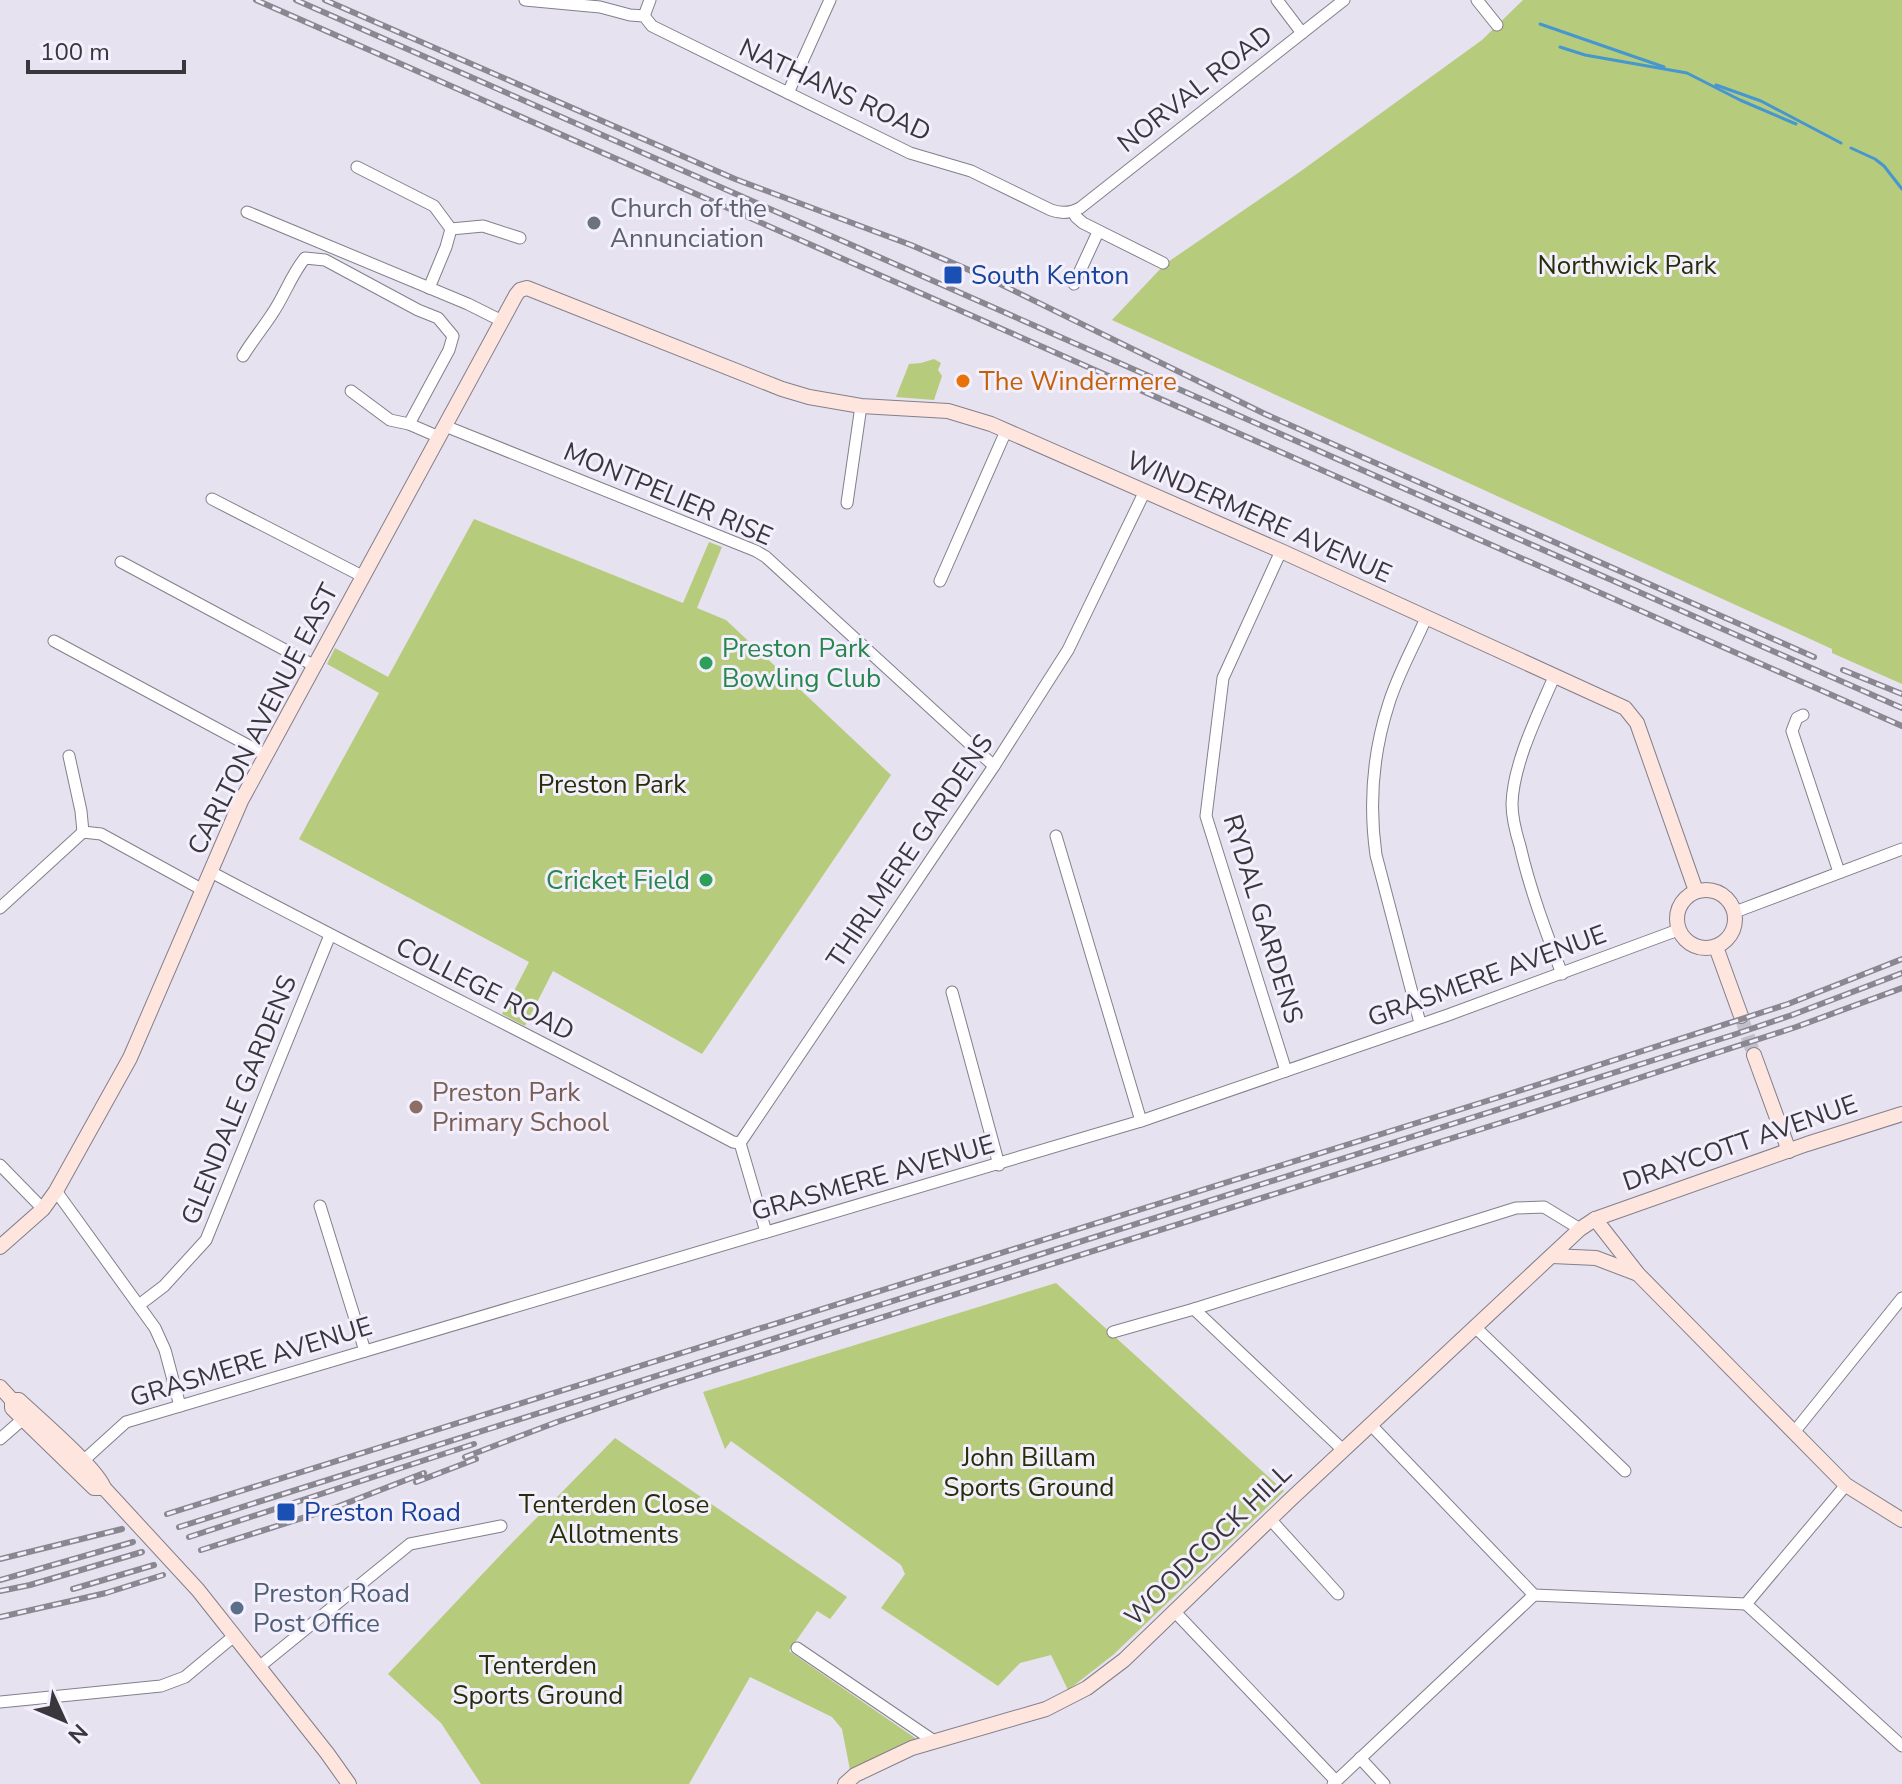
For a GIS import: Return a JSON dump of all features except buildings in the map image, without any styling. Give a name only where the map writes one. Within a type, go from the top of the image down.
[{"type":"street","name":"NATHANS ROAD","points":[[525,0],[600,7],[644,16],[652,26],[910,153],[971,171],[1058,212],[1073,212],[1098,232],[1163,263]]},
{"type":"street","points":[[644,16],[650,0]]},
{"type":"street","points":[[788,93],[830,0]]},
{"type":"street","points":[[1277,0],[1302,33]]},
{"type":"street","name":"NORVAL ROAD","points":[[1073,212],[1344,0]]},
{"type":"street","points":[[1477,0],[1497,25]]},
{"type":"street","points":[[357,167],[434,206],[451,229]]},
{"type":"street","points":[[247,212],[502,321]]},
{"type":"street","points":[[451,229],[483,226],[520,238]]},
{"type":"street","points":[[429,288],[451,229]]},
{"type":"street","points":[[1074,284],[1098,232]]},
{"type":"street","points":[[243,356],[305,258],[325,260],[438,318],[453,336],[449,350],[409,424]]},
{"type":"street","name":"WINDERMERE AVENUE","points":[[520,290],[532,289],[809,397],[861,406],[948,411],[973,418],[1281,551],[1625,708],[1637,723],[1696,891]]},
{"type":"street","name":"CARLTON AVENUE EAST","points":[[0,1247],[43,1209],[56,1191],[130,1058],[241,801],[520,290]]},
{"type":"street","name":"MONTPELIER RISE","points":[[351,391],[390,420],[442,431],[756,551],[994,766]]},
{"type":"street","points":[[847,503],[861,406]]},
{"type":"street","points":[[940,581],[1006,431]]},
{"type":"street","name":"THIRLMERE GARDENS","points":[[740,1143],[994,766],[1068,650],[1145,491]]},
{"type":"street","points":[[212,499],[364,577]]},
{"type":"street","name":"RYDAL GARDENS","points":[[1281,551],[1223,678],[1206,816],[1286,1071]]},
{"type":"street","points":[[121,562],[315,666]]},
{"type":"street","points":[[1420,1023],[1376,855],[1372,808],[1374,771],[1389,702],[1426,618]]},
{"type":"street","points":[[54,641],[266,755]]},
{"type":"street","points":[[1554,677],[1523,752],[1512,804],[1528,880],[1562,974]]},
{"type":"street","points":[[1803,715],[1797,718],[1792,731],[1839,872]]},
{"type":"street","points":[[69,756],[83,832]]},
{"type":"street","points":[[0,908],[83,832],[101,834],[203,890]]},
{"type":"street","points":[[1056,836],[1141,1121]]},
{"type":"street","points":[[1735,912],[1902,849]]},
{"type":"street","name":"COLLEGE ROAD","points":[[211,872],[740,1143]]},
{"type":"street","points":[[1696,891],[1716,891],[1725,896],[1735,912],[1733,930],[1728,939],[1716,947],[1696,947],[1687,942],[1678,930],[1676,920],[1682,901],[1696,891]]},
{"type":"street","name":"GRASMERE AVENUE","points":[[83,1461],[122,1424],[1141,1121],[1562,974],[1678,930]]},
{"type":"street","name":"GLENDALE GARDENS","points":[[139,1305],[164,1286],[206,1240],[330,935]]},
{"type":"street","points":[[1716,947],[1741,1016]]},
{"type":"street","points":[[952,992],[999,1165]]},
{"type":"street","points":[[1754,1055],[1789,1151]]},
{"type":"street","name":"DRAYCOTT AVENUE","points":[[1595,1219],[1902,1114]]},
{"type":"street","points":[[740,1143],[766,1232]]},
{"type":"street","points":[[0,1165],[43,1209]]},
{"type":"street","points":[[56,1191],[155,1328],[165,1350],[180,1406]]},
{"type":"street","points":[[320,1206],[365,1351]]},
{"type":"street","points":[[1113,1332],[1516,1208],[1544,1207],[1580,1229]]},
{"type":"street","points":[[1595,1219],[1638,1274],[1846,1485],[1902,1520]]},
{"type":"street","name":"WOODCOCK HILL","points":[[845,1784],[855,1775],[895,1755],[1046,1709],[1087,1688],[1124,1660],[1343,1450],[1580,1229],[1595,1219]]},
{"type":"street","points":[[1552,1256],[1596,1258],[1638,1274]]},
{"type":"street","points":[[1795,1431],[1902,1298]]},
{"type":"street","points":[[1194,1309],[1343,1450]]},
{"type":"street","points":[[1475,1327],[1625,1471]]},
{"type":"street","points":[[0,1387],[12,1400],[12,1408],[94,1488],[104,1488]]},
{"type":"street","points":[[12,1400],[19,1400],[83,1461],[193,1585],[349,1784]]},
{"type":"street","points":[[0,1439],[23,1419]]},
{"type":"street","points":[[1371,1425],[1534,1595],[1746,1604],[1902,1746]]},
{"type":"street","points":[[1746,1604],[1846,1485]]},
{"type":"street","points":[[1270,1519],[1338,1594]]},
{"type":"street","points":[[259,1667],[410,1544],[501,1526]]},
{"type":"street","points":[[1175,1612],[1334,1782],[1534,1595]]},
{"type":"street","points":[[0,1702],[145,1689],[168,1684],[185,1677],[234,1636]]},
{"type":"street","points":[[797,1648],[934,1741]]},
{"type":"street","points":[[1360,1758],[1384,1784]]},
{"type":"green space","name":"Northwick Park","points":[[1523,0],[1902,0],[1902,684],[1832,653],[1832,649],[1112,320],[1165,264],[1301,171],[1482,40]]},
{"type":"green space","points":[[934,359],[941,363],[938,370],[942,376],[934,400],[896,397],[909,364]]},
{"type":"green space","name":"Preston Park","points":[[474,519],[683,603],[709,542],[722,547],[697,608],[726,620],[891,775],[702,1054],[553,971],[525,1026],[502,1014],[529,962],[299,839],[379,693],[327,664],[335,648],[388,677]]},
{"type":"green space","name":"John Billam Sports Ground","points":[[1056,1283],[1284,1491],[1113,1655],[1068,1690],[1051,1655],[1020,1663],[998,1686],[881,1608],[905,1574],[901,1565],[731,1441],[725,1449],[703,1392]]},
{"type":"green space","name":"Tenterden Sports Ground","points":[[615,1438],[847,1597],[830,1619],[817,1611],[789,1651],[918,1740],[850,1770],[842,1729],[832,1717],[750,1677],[689,1784],[481,1784],[441,1723],[388,1674]]},
{"type":"waterway","points":[[1540,24],[1664,67]]},
{"type":"waterway","points":[[1560,47],[1585,55],[1687,73],[1796,124]]},
{"type":"waterway","points":[[1716,85],[1761,101],[1841,143]]},
{"type":"waterway","points":[[1851,148],[1884,166],[1902,189]]},
{"type":"tunnel","points":[[1741,1016],[1754,1055]]},
{"type":"railway","points":[[256,0],[1902,726]]},
{"type":"railway","points":[[296,0],[1902,708]]},
{"type":"railway","points":[[325,0],[735,179],[911,245],[990,279],[1265,414],[1814,657]]},
{"type":"railway","points":[[1843,670],[1902,694]]},
{"type":"railway","points":[[167,1514],[1509,1094],[1788,1004],[1902,959]]},
{"type":"railway","points":[[179,1527],[1733,1035],[1902,973]]},
{"type":"railway","points":[[465,1457],[667,1385],[1516,1118],[1796,1027],[1902,988]]},
{"type":"railway","points":[[189,1537],[474,1444]]},
{"type":"railway","points":[[416,1482],[476,1459]]},
{"type":"railway","points":[[201,1550],[334,1508],[424,1473]]},
{"type":"railway","points":[[0,1559],[122,1529]]},
{"type":"railway","points":[[0,1580],[133,1542]]},
{"type":"railway","points":[[0,1591],[142,1552]]},
{"type":"railway","points":[[73,1589],[154,1565]]},
{"type":"railway","points":[[0,1617],[106,1593],[163,1575]]},
{"type":"place","name":"Church of the Annunciation","points":[[594,223]]},
{"type":"place","name":"South Kenton","points":[[953,275]]},
{"type":"place","name":"The Windermere","points":[[963,381]]},
{"type":"place","name":"Preston Park Bowling Club","points":[[706,663]]},
{"type":"place","name":"Cricket Field","points":[[706,880]]},
{"type":"place","name":"Preston Park Primary School","points":[[416,1107]]},
{"type":"place","name":"Preston Road","points":[[286,1512]]},
{"type":"place","name":"Preston Road Post Office","points":[[237,1608]]},
{"type":"park label","name":"Tenterden Close Allotments","points":[[614,1519]]}]
